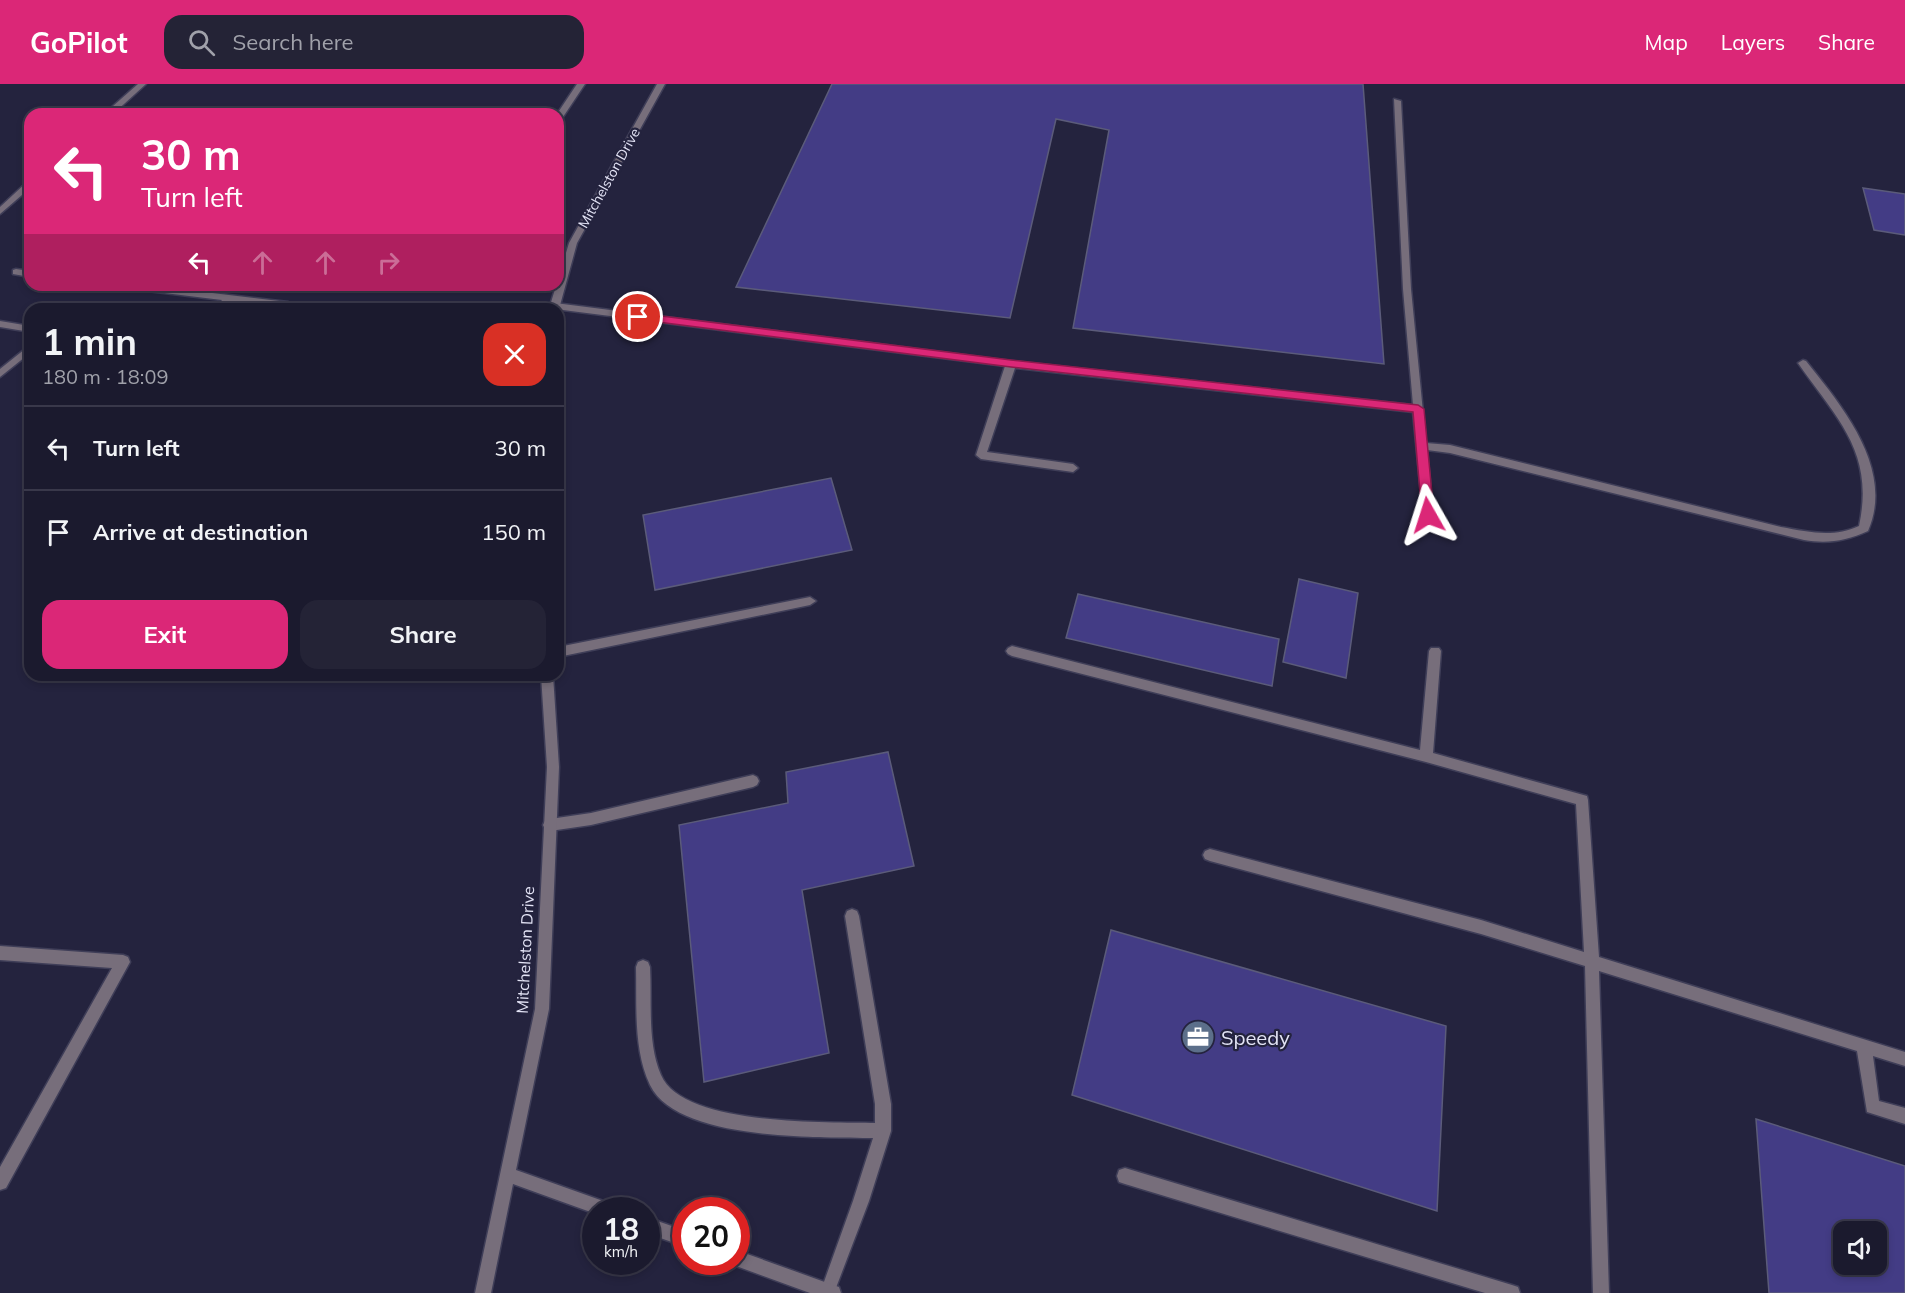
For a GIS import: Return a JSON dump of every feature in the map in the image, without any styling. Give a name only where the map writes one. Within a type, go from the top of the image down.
[{"type":"street","points":[[115,108],[142,84]]},
{"type":"street","points":[[564,109],[581,84]]},
{"type":"street","name":"Mitchelston Drive","points":[[564,274],[573,243],[661,84]]},
{"type":"street","points":[[1398,101],[1407,289],[1428,515]]},
{"type":"street","points":[[0,210],[24,189]]},
{"type":"street","points":[[16,272],[24,273]]},
{"type":"street","points":[[172,291],[271,303]]},
{"type":"street","points":[[224,303],[229,298]]},
{"type":"street","points":[[564,309],[1011,364],[1418,409]]},
{"type":"street","points":[[0,324],[24,328]]},
{"type":"street","points":[[0,374],[24,353]]},
{"type":"street","points":[[1421,446],[1461,452],[1781,531],[1828,540],[1848,537],[1864,528],[1869,511],[1867,467],[1844,416],[1803,363]]},
{"type":"street","points":[[1011,364],[981,456],[1073,468]]},
{"type":"street","points":[[564,651],[810,601]]},
{"type":"street","points":[[1012,651],[1426,757],[1582,800],[1592,963],[1601,1293]]},
{"type":"street","points":[[1426,757],[1435,651]]},
{"type":"street","name":"Mitchelston Drive","points":[[483,1293],[542,1009],[553,767],[547,681]]},
{"type":"street","points":[[550,825],[591,819],[753,781]]},
{"type":"street","points":[[1210,855],[1481,927],[1905,1059]]},
{"type":"street","points":[[750,1263],[830,1292],[883,1131],[883,1104],[852,916]]},
{"type":"street","points":[[0,953],[123,962],[0,1182]]},
{"type":"street","points":[[643,967],[648,1060],[662,1092],[681,1108],[720,1119],[772,1127],[883,1131]]},
{"type":"street","points":[[1864,1048],[1872,1107],[1905,1116]]},
{"type":"street","points":[[509,1175],[582,1201]]},
{"type":"street","points":[[1125,1176],[1512,1293]]},
{"type":"building","points":[[832,84],[1363,84],[1384,364],[1073,328],[1109,130],[1056,119],[1010,318],[736,287]]},
{"type":"building","points":[[1863,188],[1905,194],[1905,235],[1874,230]]},
{"type":"building","points":[[831,478],[852,550],[655,590],[643,515]]},
{"type":"building","points":[[1299,579],[1358,593],[1346,678],[1283,662]]},
{"type":"building","points":[[1078,594],[1279,639],[1272,686],[1066,638]]},
{"type":"building","points":[[888,752],[914,866],[802,890],[829,1053],[704,1082],[679,825],[788,803],[786,772]]},
{"type":"building","points":[[1111,930],[1446,1026],[1437,1211],[1072,1095]]},
{"type":"building","points":[[1756,1119],[1905,1166],[1905,1293],[1769,1293]]},
{"type":"place","name":"Speedy","points":[[1198,1037]]},
{"type":"route","points":[[638,317],[1011,364],[1418,409],[1428,515]]}]
